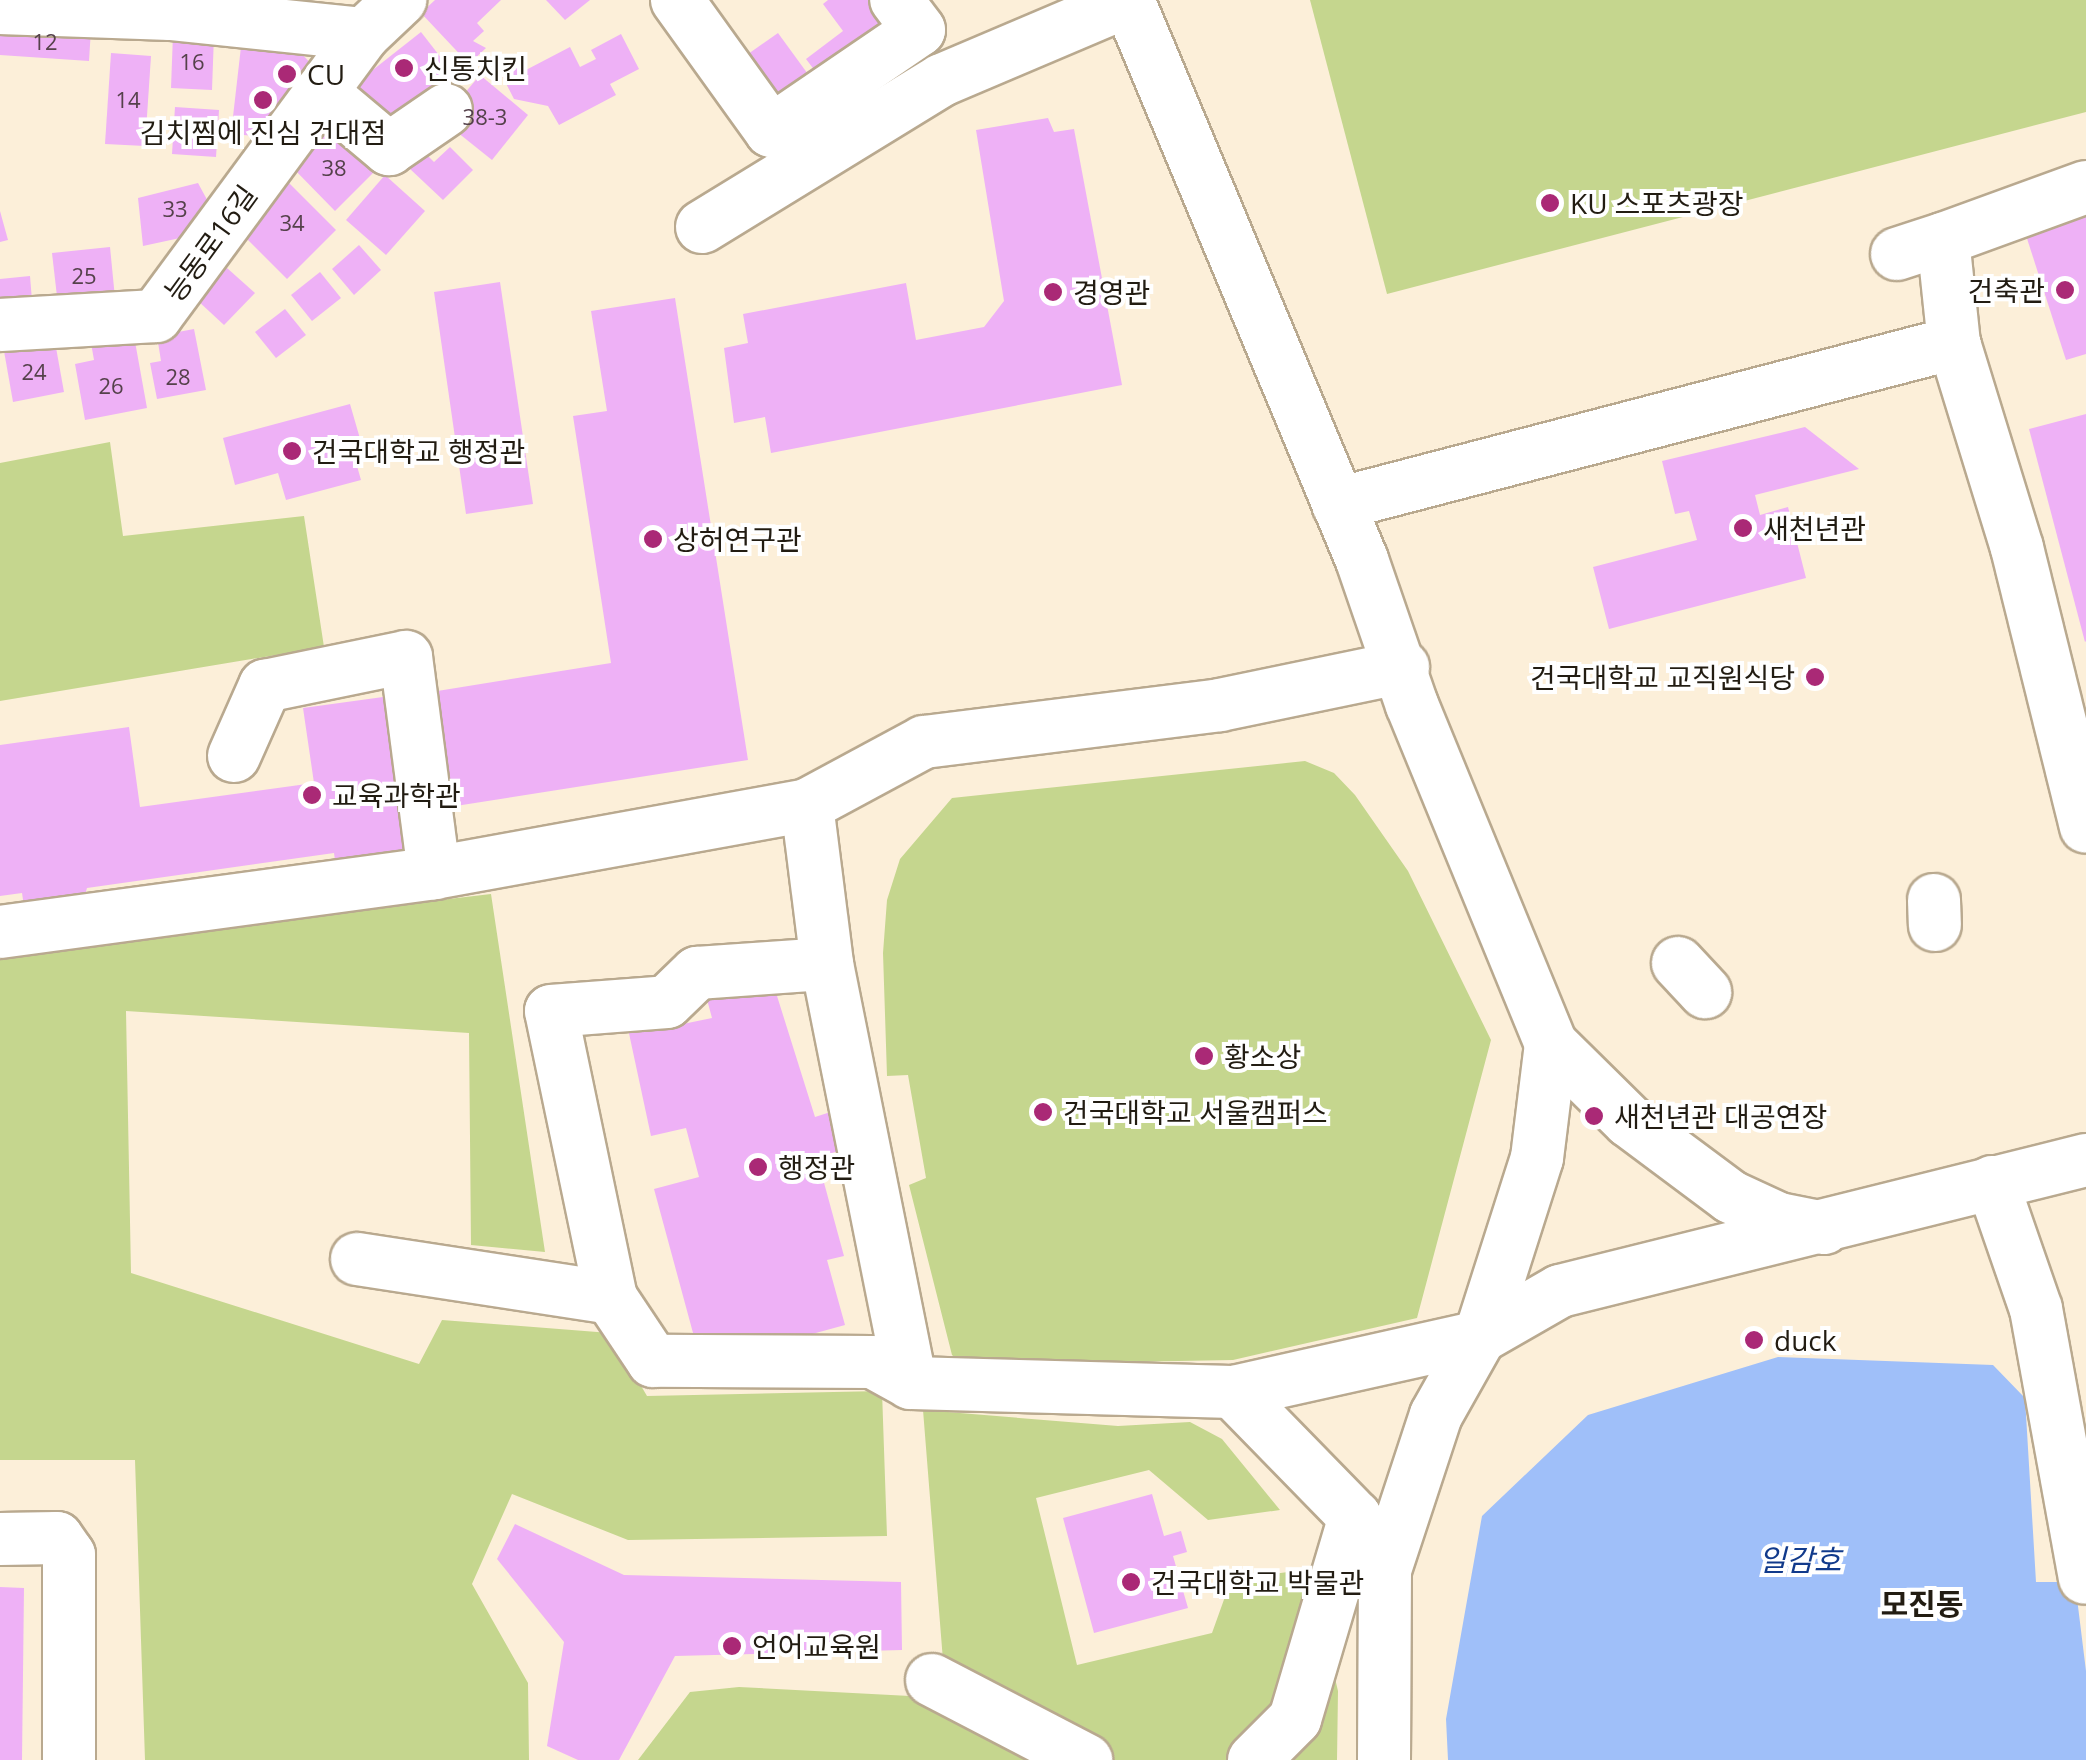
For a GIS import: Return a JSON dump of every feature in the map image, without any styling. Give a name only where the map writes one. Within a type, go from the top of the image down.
[{"type":"street","points":[[677,0],[771,131],[919,30],[896,0]]},
{"type":"street","points":[[702,227],[942,80],[1128,0],[1338,504],[1551,1044],[1629,1121],[1731,1197],[1779,1218],[1824,1228]]},
{"type":"street","points":[[0,8],[382,17]]},
{"type":"street","name":"능동로16길","points":[[0,325],[156,316],[321,92],[382,17]]},
{"type":"street","points":[[321,92],[389,148],[446,110]]},
{"type":"street","points":[[2086,186],[1920,246],[2017,548],[2069,683],[2086,827]]},
{"type":"street","points":[[1338,504],[1954,344]]},
{"type":"street","points":[[234,756],[265,686],[406,657],[434,873]]},
{"type":"street","points":[[0,932],[434,873],[807,805],[924,742],[1220,705],[1403,668]]},
{"type":"street","points":[[807,805],[826,964],[894,1355]]},
{"type":"street","points":[[826,964],[696,973],[667,1002],[551,1011],[611,1298],[653,1361],[894,1355],[1233,1392],[1480,1336],[1560,1291],[2086,1160]]},
{"type":"street","points":[[1384,1760],[1385,1570],[1436,1415],[1480,1336],[1537,1158],[1551,1044]]},
{"type":"street","points":[[1992,1182],[2036,1309],[2085,1578]]},
{"type":"street","points":[[357,1259],[611,1298]]},
{"type":"street","points":[[1233,1392],[1355,1517],[1385,1570]]},
{"type":"street","points":[[1254,1760],[1294,1720],[1355,1517]]},
{"type":"street","points":[[0,1539],[57,1538],[69,1555],[68,1760]]},
{"type":"street","points":[[932,1680],[1086,1760]]},
{"type":"green space","name":"KU 스포츠광장","points":[[1310,0],[2086,0],[2086,112],[1387,294]]},
{"type":"green space","points":[[110,442],[123,536],[304,516],[324,647],[0,701],[0,463]]},
{"type":"green space","points":[[1305,761],[1334,773],[1355,795],[1408,871],[1491,1040],[1417,1318],[1233,1360],[963,1365],[952,1355],[909,1185],[926,1178],[908,1075],[887,1076],[883,953],[887,900],[900,859],[952,798]]},
{"type":"green space","points":[[491,894],[545,1252],[471,1245],[469,1033],[126,1011],[131,1273],[419,1364],[442,1320],[610,1333],[647,1396],[882,1391],[887,1536],[628,1540],[512,1494],[472,1584],[528,1683],[529,1760],[145,1760],[135,1460],[0,1460],[0,952]]},
{"type":"green space","points":[[923,1410],[1118,1426],[1190,1422],[1222,1439],[1280,1510],[1208,1520],[1149,1470],[1036,1498],[1077,1665],[1212,1633],[1231,1580],[1309,1569],[1338,1691],[1337,1760],[638,1760],[690,1692],[739,1687],[929,1697],[944,1673]]},
{"type":"water","name":"일감호","points":[[1778,1357],[1993,1365],[2025,1398],[2036,1582],[2075,1582],[2086,1671],[2086,1760],[1448,1760],[1446,1719],[1482,1516],[1588,1415]]},
{"type":"building","points":[[435,0],[501,0],[477,23],[484,31],[473,41],[486,48],[469,64],[421,13]]},
{"type":"building","points":[[546,0],[590,0],[565,20]]},
{"type":"building","points":[[828,0],[875,0],[900,34],[828,88],[806,59],[843,31],[823,4]]},
{"type":"building","points":[[0,23],[91,29],[89,61],[0,55]]},
{"type":"building","points":[[421,32],[456,77],[390,128],[355,84]]},
{"type":"building","points":[[778,33],[813,81],[776,107],[741,59]]},
{"type":"building","points":[[173,34],[214,35],[212,90],[171,88]]},
{"type":"building","points":[[621,34],[639,69],[610,84],[616,95],[559,125],[548,106],[514,99],[496,64],[514,54],[524,71],[570,47],[580,67],[596,59],[591,50]]},
{"type":"building","points":[[242,38],[301,53],[314,67],[270,137],[231,134]]},
{"type":"building","points":[[111,53],[151,56],[145,146],[105,144]]},
{"type":"building","points":[[480,75],[528,115],[492,160],[442,120]]},
{"type":"building","points":[[175,107],[219,110],[216,157],[172,154]]},
{"type":"building","name":"경영관","points":[[1048,118],[1054,132],[1074,129],[1122,385],[771,453],[765,417],[734,423],[724,348],[748,343],[743,314],[906,283],[916,340],[984,327],[1004,301],[976,130]]},
{"type":"building","points":[[332,125],[377,169],[335,211],[291,166]]},
{"type":"building","points":[[450,147],[473,170],[443,200],[409,168],[424,152],[434,162]]},
{"type":"building","points":[[385,175],[425,211],[386,255],[346,220]]},
{"type":"building","points":[[285,179],[336,230],[287,279],[243,235]]},
{"type":"building","points":[[198,183],[218,220],[200,246],[180,238],[143,246],[138,198]]},
{"type":"building","name":"건축관","points":[[2086,206],[2086,354],[2066,360],[2023,226]]},
{"type":"building","points":[[0,211],[8,240],[0,242]]},
{"type":"building","points":[[359,245],[381,270],[354,295],[332,269]]},
{"type":"building","points":[[110,247],[115,298],[58,305],[52,253]]},
{"type":"building","points":[[227,268],[255,293],[224,325],[197,300]]},
{"type":"building","points":[[320,272],[341,298],[312,321],[291,295]]},
{"type":"building","points":[[30,276],[33,313],[0,312],[0,279]]},
{"type":"building","points":[[500,282],[533,504],[466,514],[434,292]]},
{"type":"building","name":"상허연구관","points":[[675,298],[748,760],[443,808],[425,693],[611,663],[573,416],[607,411],[591,311]]},
{"type":"building","points":[[285,309],[306,335],[276,358],[255,332]]},
{"type":"building","points":[[194,329],[206,390],[157,399],[150,363],[161,361],[157,336]]},
{"type":"building","points":[[134,336],[147,408],[85,420],[75,364],[94,360],[91,343]]},
{"type":"building","points":[[55,342],[64,392],[13,402],[4,351]]},
{"type":"building","name":"건국대학교 행정관","points":[[350,404],[363,449],[353,452],[361,480],[286,500],[278,473],[235,485],[223,438]]},
{"type":"building","points":[[2086,414],[2086,641],[2085,642],[2029,429]]},
{"type":"building","name":"새천년관","points":[[1805,427],[1859,469],[1755,495],[1760,515],[1788,507],[1806,578],[1609,629],[1593,567],[1697,540],[1689,511],[1675,514],[1662,461]]},
{"type":"building","name":"교육과학관","points":[[383,697],[407,865],[337,875],[334,853],[87,888],[82,905],[25,913],[22,893],[0,896],[0,745],[129,727],[140,807],[314,783],[303,708]]},
{"type":"building","name":"행정관","points":[[772,980],[815,1117],[843,1108],[854,1147],[817,1157],[844,1256],[827,1260],[845,1325],[721,1359],[699,1355],[654,1189],[699,1177],[686,1128],[651,1136],[624,1010],[654,1030],[712,1018],[702,981]]},
{"type":"building","name":"건국대학교 박물관","points":[[1152,1494],[1164,1536],[1181,1531],[1187,1552],[1173,1556],[1188,1608],[1094,1633],[1063,1518]]},
{"type":"building","name":"언어교육원","points":[[515,1524],[624,1575],[901,1582],[902,1650],[675,1656],[619,1760],[578,1760],[547,1746],[564,1642],[497,1559]]},
{"type":"building","points":[[0,1587],[24,1588],[22,1760],[0,1760]]},
{"type":"place","name":"신통치킨","points":[[404,68]]},
{"type":"place","name":"CU","points":[[287,74]]},
{"type":"place","name":"김치찜에 진심 건대점","points":[[263,100]]},
{"type":"place","name":"KU 스포츠광장","points":[[1550,203]]},
{"type":"place","name":"건축관","points":[[2065,290]]},
{"type":"place","name":"경영관","points":[[1053,292]]},
{"type":"place","name":"건국대학교 행정관","points":[[292,451]]},
{"type":"place","name":"새천년관","points":[[1743,528]]},
{"type":"place","name":"상허연구관","points":[[653,539]]},
{"type":"place","name":"건국대학교 교직원식당","points":[[1815,677]]},
{"type":"place","name":"교육과학관","points":[[312,795]]},
{"type":"place","name":"황소상","points":[[1204,1056]]},
{"type":"place","name":"건국대학교 서울캠퍼스","points":[[1043,1112]]},
{"type":"place","name":"새천년관 대공연장","points":[[1594,1116]]},
{"type":"place","name":"행정관","points":[[758,1167]]},
{"type":"place","name":"duck","points":[[1754,1340]]},
{"type":"place","name":"건국대학교 박물관","points":[[1131,1582]]},
{"type":"place","name":"언어교육원","points":[[732,1646]]},
{"type":"district","name":"모진동","points":[[1922,1604]]}]
